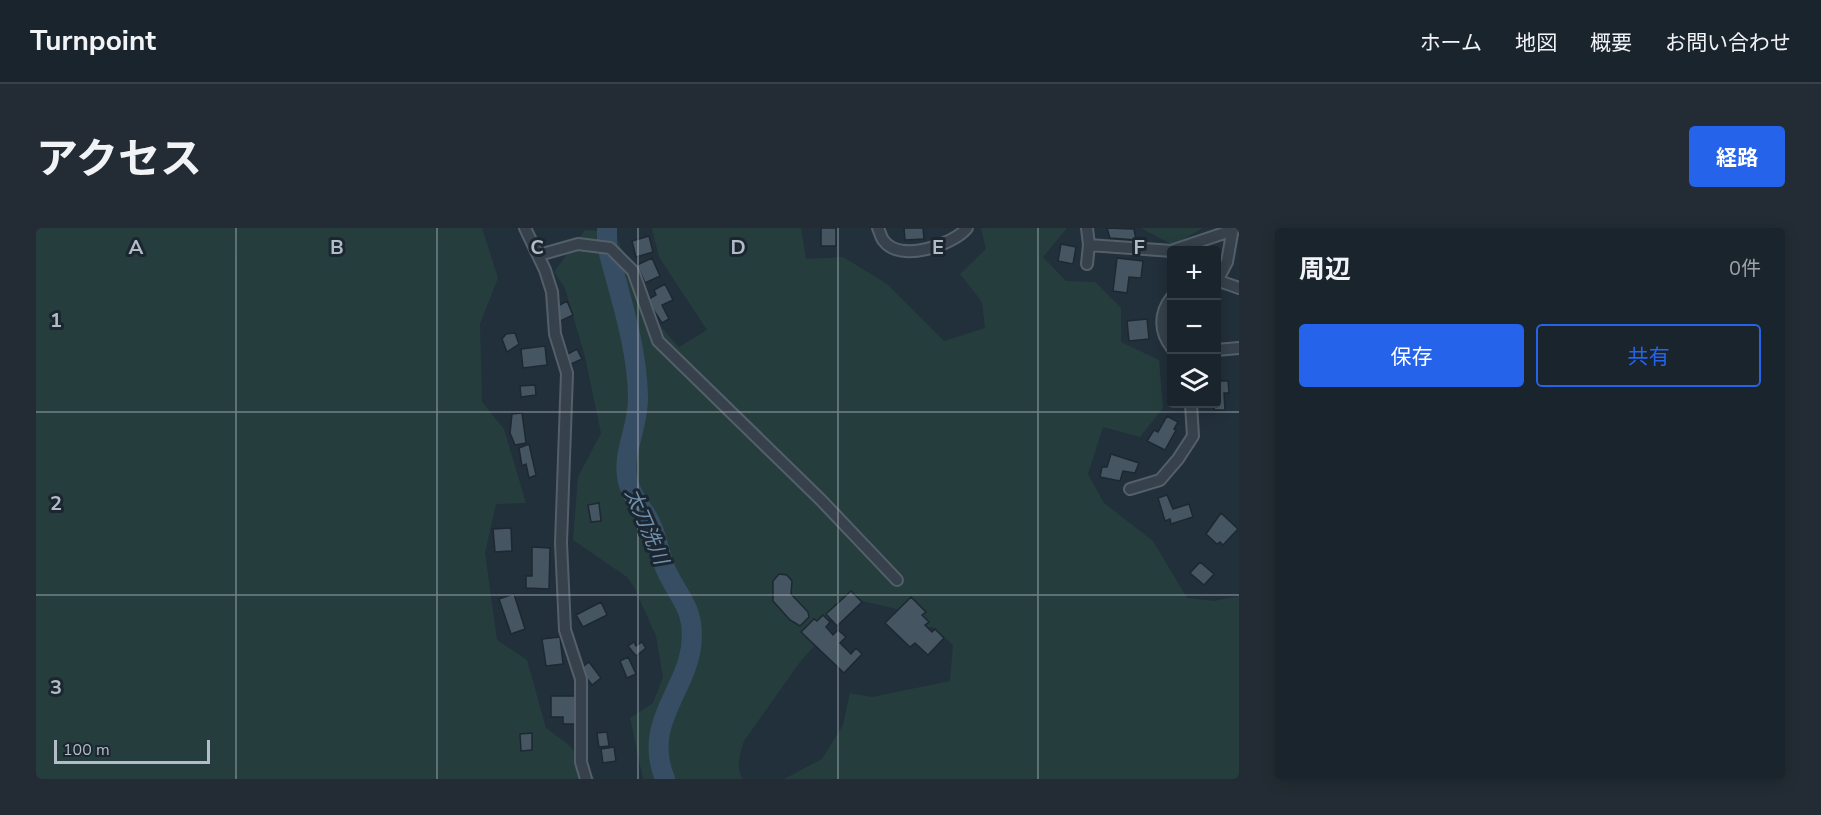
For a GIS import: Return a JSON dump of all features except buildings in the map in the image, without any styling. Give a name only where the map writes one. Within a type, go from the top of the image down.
[{"type":"street","points":[[525,228],[539,255],[552,292],[555,334],[567,373],[561,543],[565,630],[581,679],[581,762],[586,779]]},
{"type":"street","points":[[878,228],[884,242],[890,246],[914,251],[942,244],[967,228]]},
{"type":"street","points":[[1087,228],[1089,245],[1087,264]]},
{"type":"street","points":[[1187,246],[1233,229]]},
{"type":"street","points":[[1221,275],[1227,262],[1233,229]]},
{"type":"street","points":[[539,255],[578,244],[610,248],[633,271],[658,341],[821,500],[897,580]]},
{"type":"street","points":[[1089,245],[1167,251]]},
{"type":"street","points":[[1221,283],[1239,288]]},
{"type":"street","points":[[1167,303],[1161,322],[1167,342]]},
{"type":"street","points":[[1221,350],[1239,348]]},
{"type":"street","points":[[1130,489],[1160,480],[1183,452],[1193,436],[1191,408]]},
{"type":"green space","points":[[36,228],[482,228],[498,278],[480,324],[482,402],[504,429],[526,503],[496,504],[485,553],[497,640],[527,660],[546,728],[569,745],[595,779],[36,779]]},
{"type":"green space","points":[[652,228],[801,228],[806,259],[843,257],[887,284],[944,341],[985,328],[982,302],[960,274],[986,249],[981,228],[1067,228],[1043,257],[1066,281],[1095,282],[1121,308],[1121,342],[1159,360],[1163,408],[1140,437],[1103,427],[1088,474],[1104,503],[1153,541],[1187,598],[1214,601],[1239,596],[1239,779],[784,779],[822,759],[843,725],[850,693],[872,697],[950,681],[953,645],[933,627],[903,627],[897,609],[848,598],[831,614],[823,636],[800,662],[744,741],[739,765],[743,779],[643,779],[630,718],[653,703],[663,677],[656,636],[634,587],[627,577],[573,540],[578,477],[601,433],[585,357],[565,288],[554,272],[585,230],[615,232],[640,294],[656,320],[679,347],[707,330],[659,257]]},
{"type":"green space","points":[[1141,228],[1203,228],[1173,245]]},
{"type":"waterway","name":"太刀洗川","points":[[607,228],[607,246],[627,321],[637,378],[638,408],[628,450],[626,471],[628,482],[652,527],[664,565],[691,623],[691,645],[687,664],[664,718],[659,736],[659,756],[665,779]]}]
